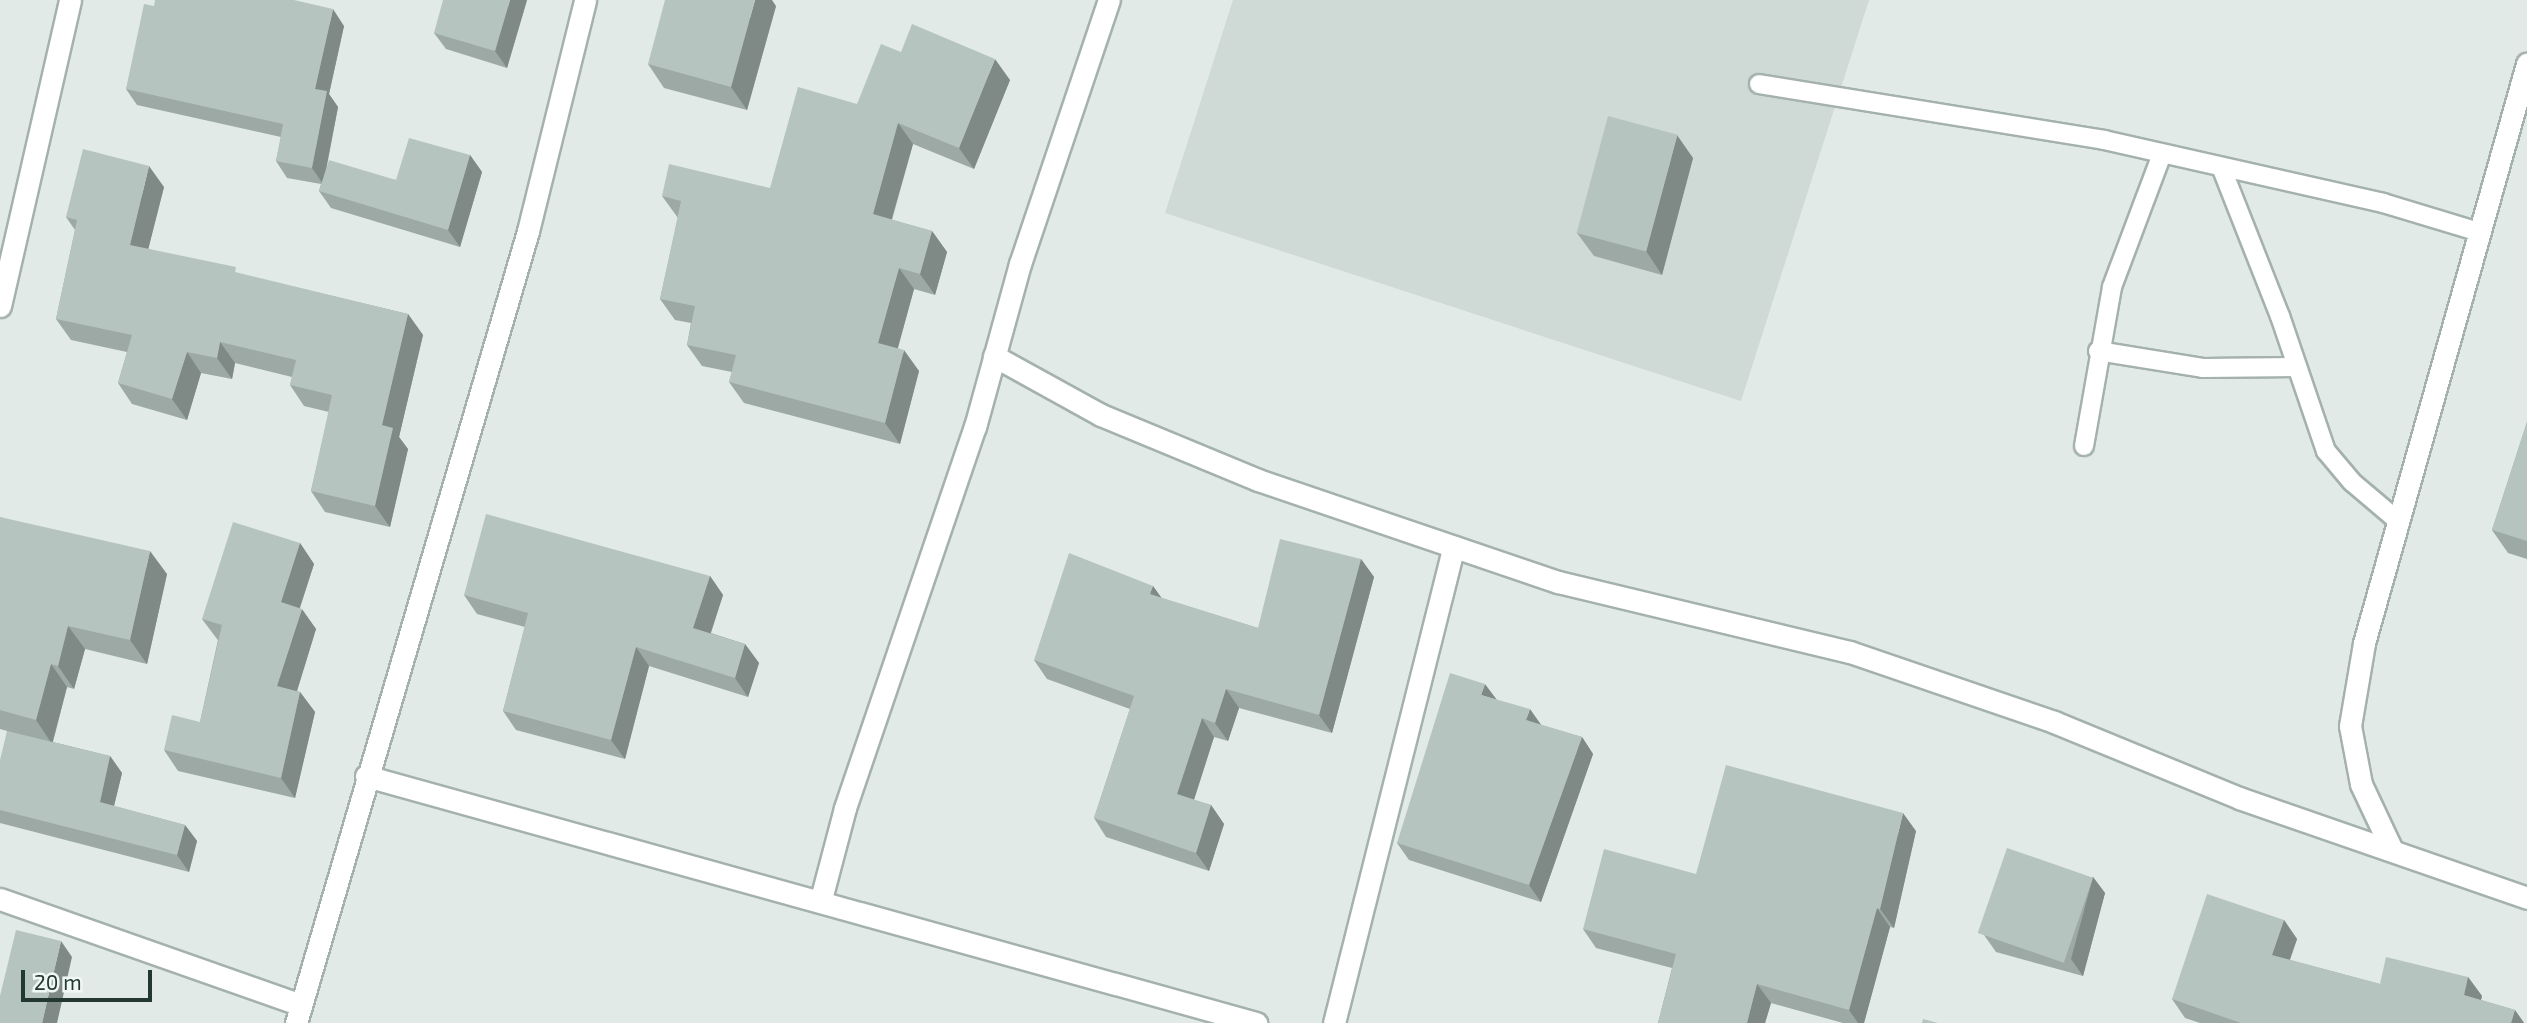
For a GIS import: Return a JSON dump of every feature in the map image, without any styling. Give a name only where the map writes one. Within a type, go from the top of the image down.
[{"type":"street","points":[[0,306],[70,0]]},
{"type":"street","points":[[0,899],[298,1014],[528,231],[585,0]]},
{"type":"street","points":[[821,900],[845,808],[995,356],[1020,264],[1109,0]]},
{"type":"street","points":[[2392,850],[2361,785],[2350,726],[2364,643],[2527,64]]},
{"type":"street","points":[[995,356],[1101,415],[1258,480],[1558,582],[1850,652],[2054,722],[2239,798],[2527,898]]},
{"type":"street","points":[[1334,1023],[1454,547]]},
{"type":"street","points":[[366,776],[821,900],[1256,1023]]},
{"type":"lane","points":[[1759,84],[2104,140],[2222,169],[2383,203],[2479,232]]},
{"type":"lane","points":[[2084,446],[2098,351],[2112,287],[2162,155]]},
{"type":"lane","points":[[2222,169],[2326,451],[2352,482],[2397,520]]},
{"type":"lane","points":[[2098,351],[2203,368],[2297,367]]},
{"type":"shaded area","points":[[1233,0],[1869,0],[1741,401],[1165,213]]},
{"type":"building","points":[[155,0],[294,0],[333,9],[315,89],[327,91],[312,168],[276,161],[283,124],[126,89],[144,4],[154,6]]},
{"type":"building","points":[[443,0],[510,0],[495,51],[434,33]]},
{"type":"building","points":[[665,0],[755,0],[731,87],[648,64]]},
{"type":"building","points":[[912,24],[995,59],[959,148],[898,123],[873,214],[932,231],[920,274],[899,268],[878,343],[904,350],[885,423],[729,382],[736,355],[687,345],[695,306],[660,299],[681,201],[662,196],[669,164],[770,188],[798,87],[857,104],[881,44],[901,52]]},
{"type":"building","points":[[1608,116],[1678,135],[1646,252],[1577,233]]},
{"type":"building","points":[[409,138],[470,155],[448,230],[319,191],[329,160],[396,180]]},
{"type":"building","points":[[83,149],[149,166],[130,245],[236,267],[235,272],[408,314],[382,425],[393,428],[375,506],[311,491],[332,395],[290,385],[296,360],[220,342],[217,358],[187,352],[172,399],[118,383],[132,335],[56,319],[77,220],[66,217]]},
{"type":"building","points":[[2527,422],[2527,541],[2492,530]]},
{"type":"building","points":[[486,514],[710,576],[693,628],[745,644],[735,678],[636,647],[611,740],[503,711],[528,613],[464,595]]},
{"type":"building","points":[[0,517],[150,551],[130,640],[68,626],[58,666],[51,664],[36,720],[0,710]]},
{"type":"building","points":[[233,522],[300,543],[281,602],[302,609],[277,686],[300,692],[281,778],[164,750],[172,715],[200,722],[222,625],[202,619]]},
{"type":"building","points":[[1280,539],[1361,559],[1319,715],[1226,689],[1215,723],[1202,718],[1177,794],[1211,805],[1196,853],[1094,818],[1134,696],[1034,660],[1069,553],[1153,586],[1150,594],[1258,628]]},
{"type":"building","points":[[1450,673],[1485,684],[1481,695],[1530,709],[1526,720],[1582,737],[1529,885],[1397,843]]},
{"type":"building","points":[[7,731],[110,756],[100,802],[185,825],[177,855],[0,810],[0,760]]},
{"type":"building","points":[[1726,765],[1903,813],[1880,909],[1877,908],[1849,1010],[1757,984],[1747,1023],[1658,1023],[1676,954],[1583,929],[1604,849],[1696,874]]},
{"type":"building","points":[[2007,848],[2093,878],[2064,963],[1978,933]]},
{"type":"building","points":[[2207,894],[2284,920],[2272,955],[2380,984],[2386,957],[2468,977],[2464,995],[2515,1010],[2511,1023],[2241,1023],[2172,999]]},
{"type":"building","points":[[16,930],[61,941],[42,1023],[0,1023],[0,996]]},
{"type":"building","points":[[1923,1019],[1938,1023],[1922,1023]]}]
